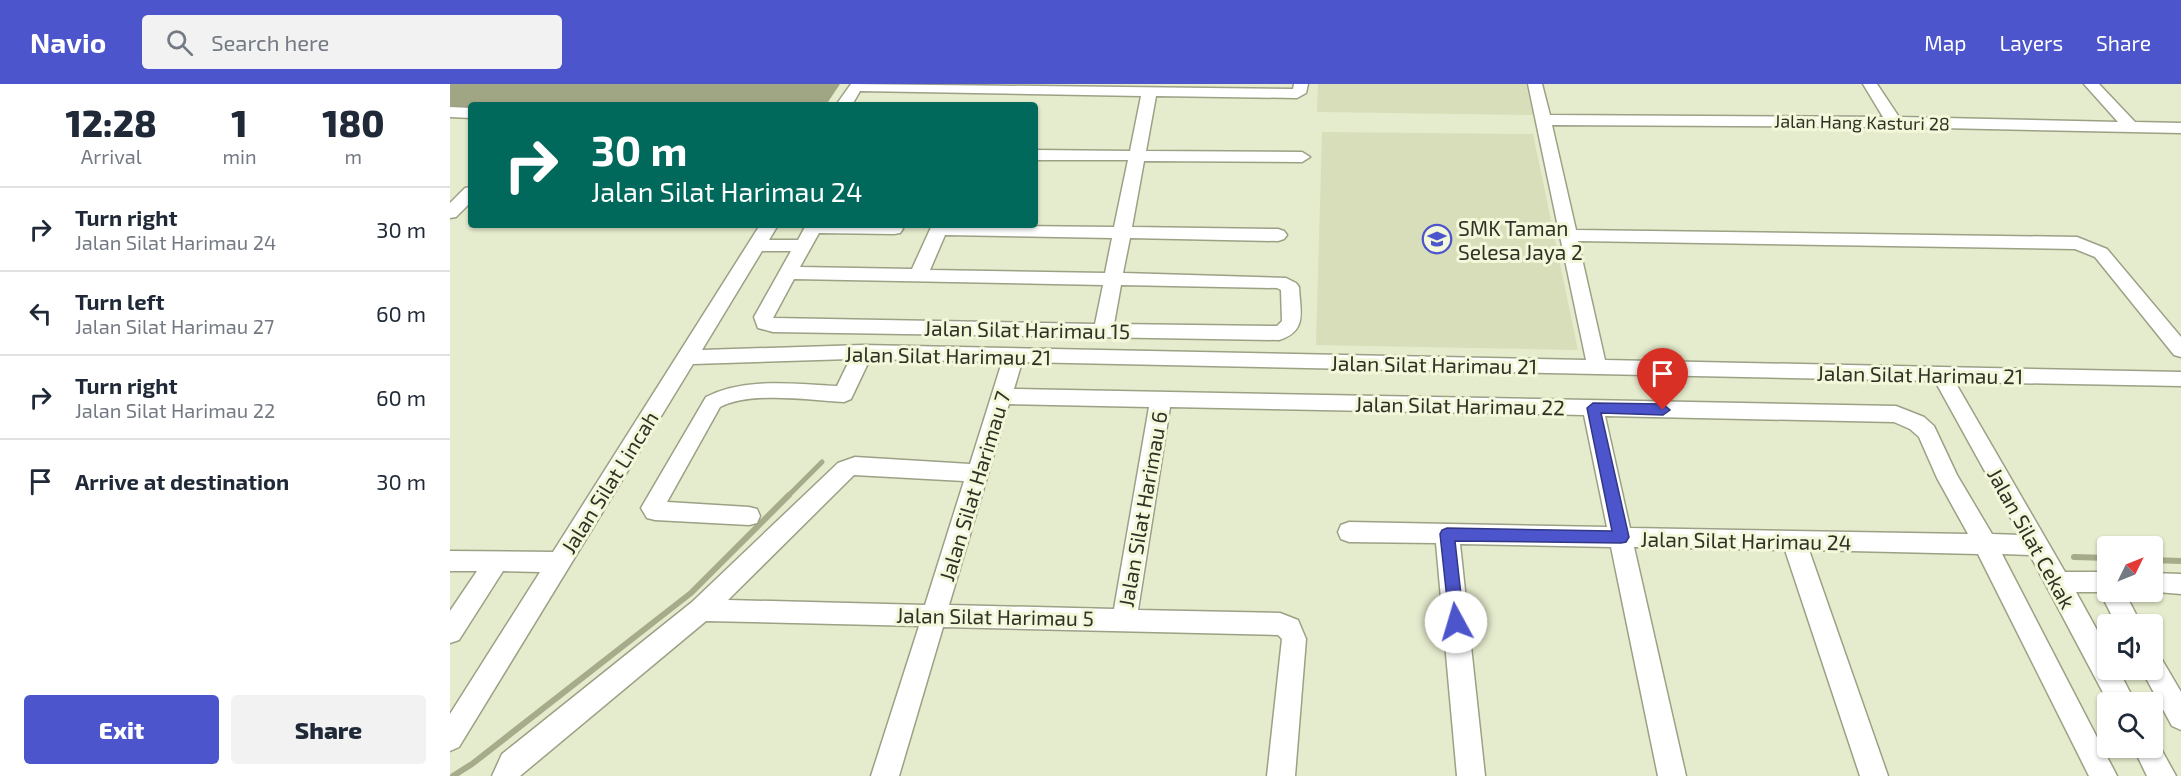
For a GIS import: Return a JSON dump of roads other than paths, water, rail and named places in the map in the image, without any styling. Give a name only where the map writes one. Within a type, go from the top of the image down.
[{"type":"street","points":[[1534,84],[1597,367]]},
{"type":"street","points":[[1870,84],[1894,122]]},
{"type":"street","points":[[2091,84],[2131,127]]},
{"type":"street","points":[[846,102],[857,85],[999,87],[1149,93],[1299,89]]},
{"type":"street","points":[[1103,330],[1149,93]]},
{"type":"street","points":[[451,113],[468,113]]},
{"type":"street","name":"Jalan Hang Kasturi 28","points":[[1543,120],[1894,122],[2181,128]]},
{"type":"street","points":[[1038,155],[1302,157]]},
{"type":"street","points":[[450,213],[468,195]]},
{"type":"street","name":"Jalan Silat Lincah","points":[[450,738],[767,228]]},
{"type":"street","points":[[814,228],[787,273],[1112,280]]},
{"type":"street","points":[[868,228],[894,229]]},
{"type":"street","points":[[918,276],[940,228]]},
{"type":"street","points":[[976,228],[1278,235]]},
{"type":"street","points":[[1568,235],[2077,243],[2101,253],[2181,350]]},
{"type":"street","points":[[757,245],[802,246]]},
{"type":"street","name":"Jalan Silat Harimau 15","points":[[787,273],[763,317],[765,323],[773,325],[1279,333],[1288,329],[1292,321],[1290,290],[1284,283],[1112,280]]},
{"type":"street","points":[[1215,359],[1216,333]]},
{"type":"street","points":[[749,516],[655,511],[652,508],[713,402],[718,398],[740,393],[844,393],[863,352]]},
{"type":"street","name":"Jalan Silat Harimau 21","points":[[687,357],[863,352],[2181,379]]},
{"type":"street","name":"Jalan Silat Harimau 7","points":[[885,776],[1014,355]]},
{"type":"street","name":"Jalan Silat Cekak","points":[[1941,374],[2058,582],[2117,692]]},
{"type":"street","name":"Jalan Silat Harimau 22","points":[[1001,396],[1896,414],[1917,423],[1927,432],[1948,478],[1984,544]]},
{"type":"street","name":"Jalan Silat Harimau 6","points":[[1124,619],[1161,399]]},
{"type":"street","points":[[1593,408],[1672,776]]},
{"type":"street","points":[[506,776],[512,763],[701,609],[846,469],[855,466],[978,473]]},
{"type":"street","name":"Jalan Silat Harimau 24","points":[[1349,532],[2036,545]]},
{"type":"street","points":[[1447,534],[1471,776]]},
{"type":"street","points":[[1794,540],[1874,776]]},
{"type":"street","points":[[1984,544],[2103,776]]},
{"type":"street","points":[[450,561],[559,562]]},
{"type":"street","points":[[450,632],[496,562]]},
{"type":"street","points":[[2058,582],[2097,584]]},
{"type":"street","points":[[2163,584],[2181,584]]},
{"type":"street","name":"Jalan Silat Harimau 5","points":[[701,609],[1280,624],[1289,628],[1294,639],[1281,776]]},
{"type":"street","points":[[2160,680],[2181,717]]},
{"type":"street","points":[[2152,758],[2162,776]]},
{"type":"waterway","points":[[453,776],[472,764],[691,593],[822,462]]},
{"type":"waterway","points":[[2074,557],[2097,558]]},
{"type":"waterway","points":[[2163,560],[2181,561]]},
{"type":"place","name":"SMK Taman Selesa Jaya 2","points":[[1437,239]]}]
